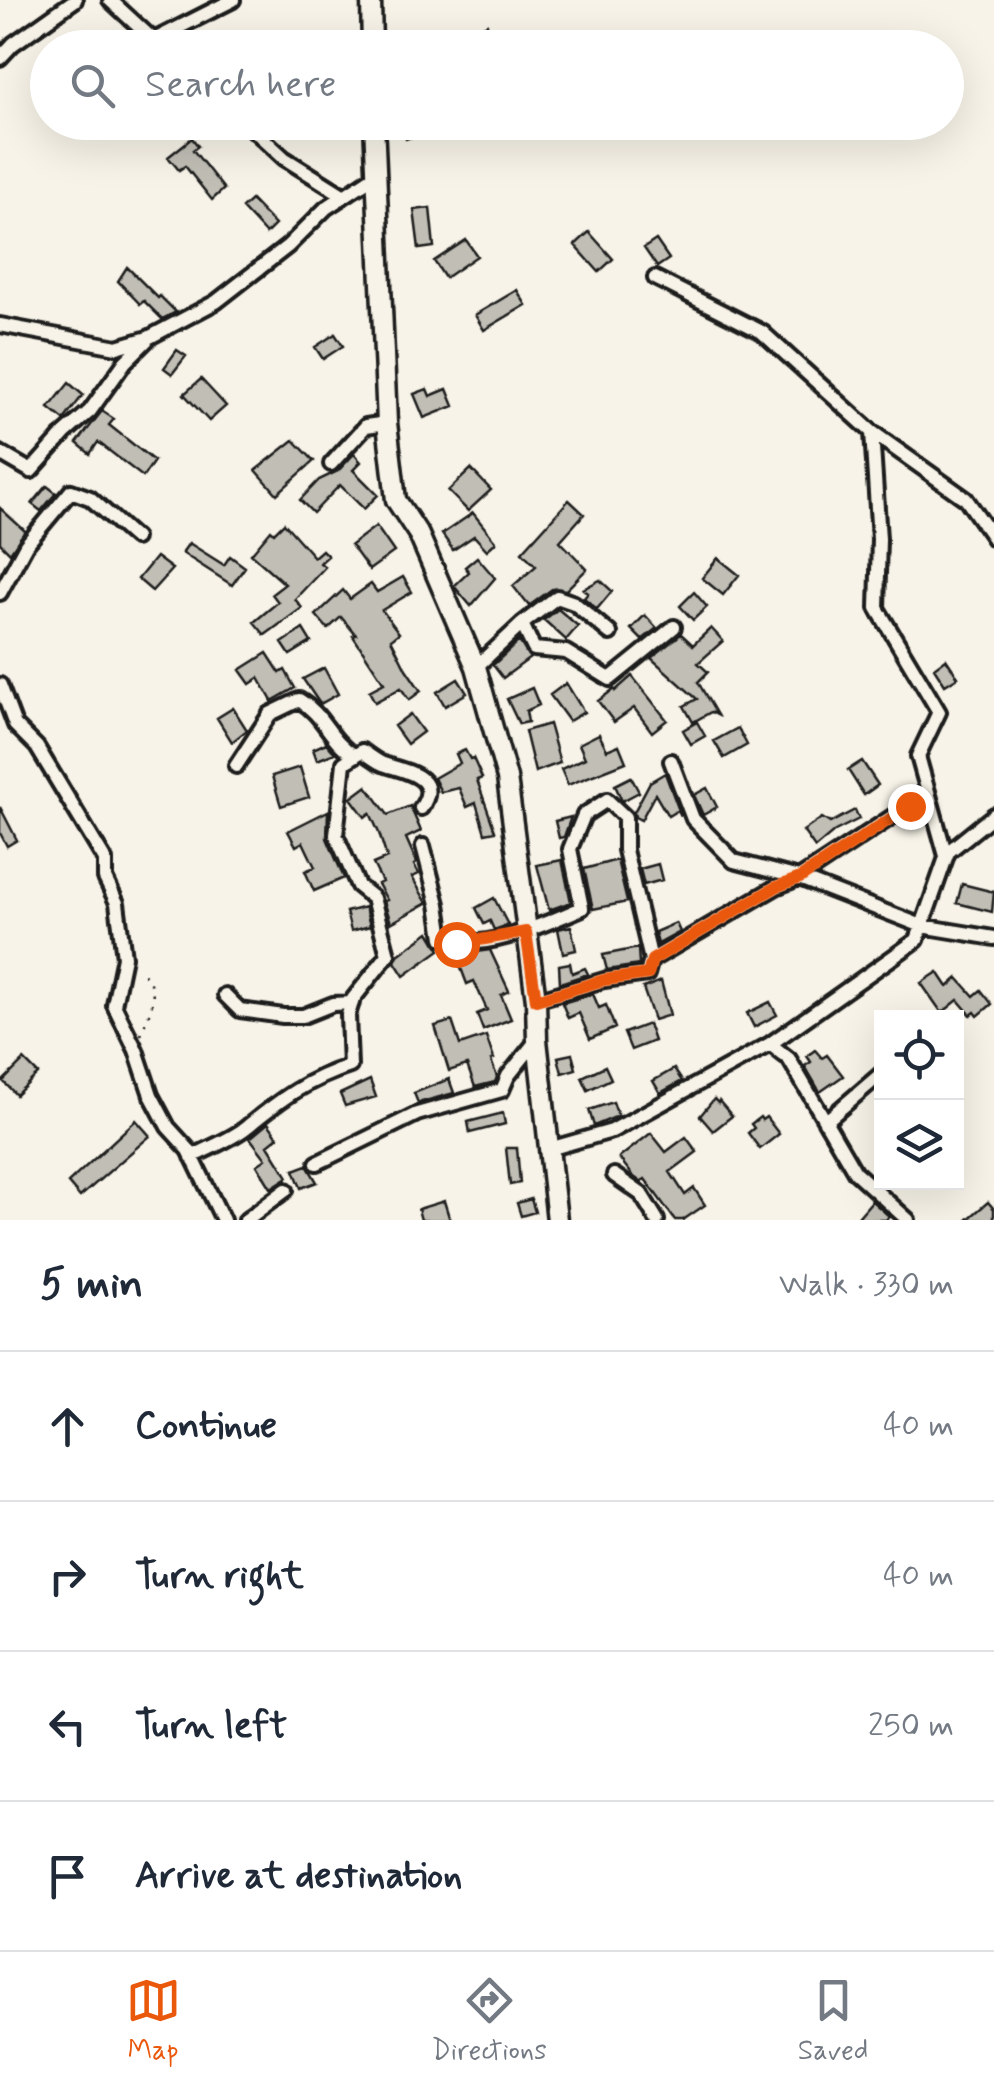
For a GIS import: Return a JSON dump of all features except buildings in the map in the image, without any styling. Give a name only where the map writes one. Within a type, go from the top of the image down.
[{"type":"main road","points":[[371,0],[372,30]]},
{"type":"main road","points":[[375,140],[386,423],[396,500],[418,535],[476,667],[508,778],[536,1000],[557,1220]]},
{"type":"street","points":[[33,30],[75,0]]},
{"type":"street","points":[[110,0],[143,30]]},
{"type":"street","points":[[182,30],[233,0]]},
{"type":"street","points":[[0,58],[30,32]]},
{"type":"street","points":[[264,140],[284,158],[343,195]]},
{"type":"street","points":[[0,326],[117,346],[148,338],[216,302],[288,246],[343,195],[376,175]]},
{"type":"street","points":[[655,278],[762,332],[872,432],[966,499],[994,539]]},
{"type":"street","points":[[0,453],[32,471],[90,411],[125,362],[148,338]]},
{"type":"street","points":[[331,464],[366,426],[386,423]]},
{"type":"street","points":[[872,432],[880,539],[877,608],[939,712],[918,756],[946,856]]},
{"type":"street","points":[[0,593],[26,545],[71,491],[90,498],[135,538]]},
{"type":"street","points":[[476,667],[557,597],[574,603],[610,633]]},
{"type":"street","points":[[522,624],[534,649],[566,652],[610,679],[674,627]]},
{"type":"street","points":[[0,685],[14,725],[37,748],[105,860],[105,878],[117,903],[124,957],[114,1005],[168,1127],[192,1157],[224,1220]]},
{"type":"street","points":[[236,766],[270,714],[299,700],[318,710],[339,746],[354,756]]},
{"type":"street","points":[[192,1157],[246,1128],[282,1096],[301,1090],[324,1074],[350,1066],[348,1014],[388,955],[373,898],[358,886],[336,835],[344,763],[362,751],[382,764],[419,775],[427,788],[421,808]]},
{"type":"street","points":[[670,760],[693,819],[734,861],[800,878],[922,926],[994,938]]},
{"type":"street","points":[[423,846],[443,938],[456,944],[526,932],[582,908],[570,849],[584,814],[606,800],[625,818],[625,850],[652,960],[648,974],[604,980],[536,1000]]},
{"type":"street","points":[[652,960],[776,887],[800,878],[910,806],[931,802]]},
{"type":"street","points":[[550,1149],[612,1131],[770,1044],[917,940],[946,856],[994,815]]},
{"type":"street","points":[[224,995],[240,1010],[283,1016],[303,1016],[333,1004],[352,1003]]},
{"type":"street","points":[[317,1162],[416,1114],[502,1090],[508,1076],[538,1040]]},
{"type":"street","points":[[770,1044],[789,1059],[855,1172],[908,1220]]},
{"type":"street","points":[[825,1122],[874,1080]]},
{"type":"street","points":[[614,1175],[642,1194],[656,1220]]},
{"type":"street","points":[[246,1220],[286,1190]]},
{"type":"path","points":[[136,1050],[155,1001],[150,981],[143,974]]},
{"type":"route","points":[[456,944],[526,932],[536,1000],[604,980],[648,974],[652,960],[776,887],[800,878],[910,806]]}]
